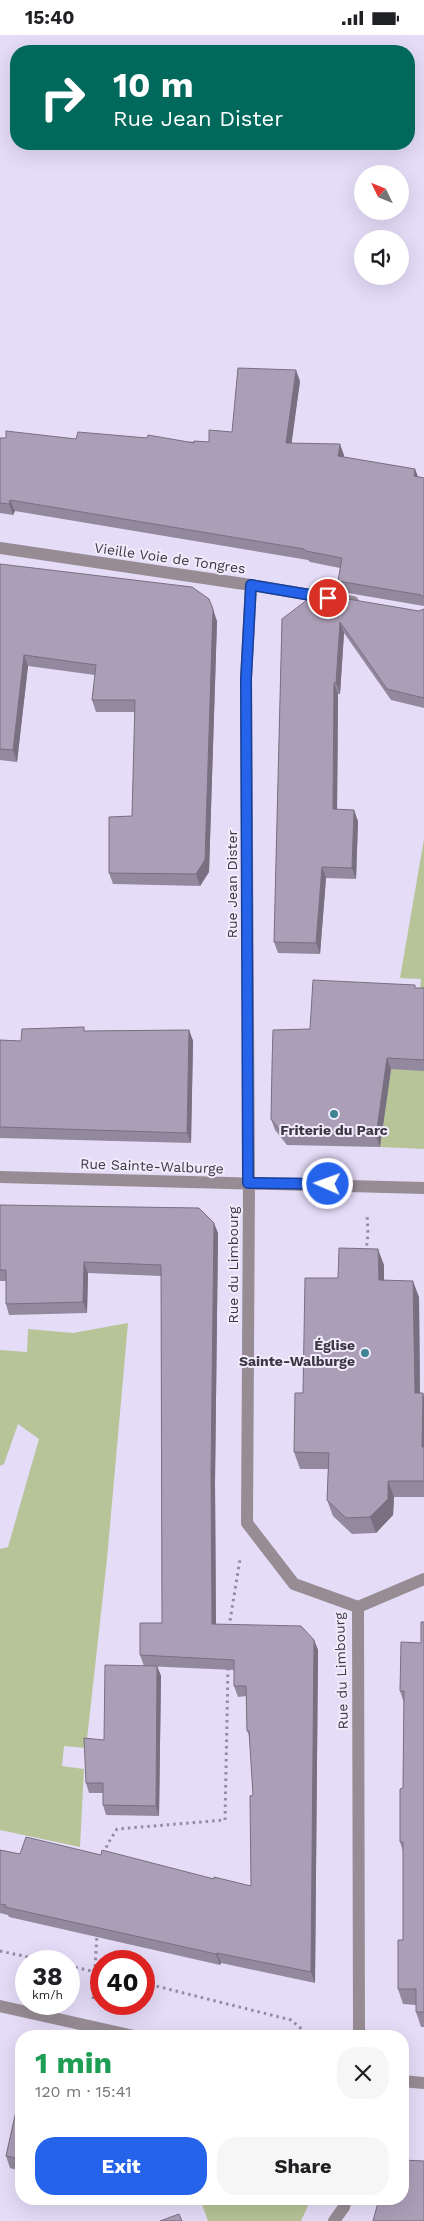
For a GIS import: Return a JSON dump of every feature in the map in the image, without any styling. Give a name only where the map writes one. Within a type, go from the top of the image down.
[{"type":"street","name":"Vieille Voie de Tongres","points":[[0,548],[251,585],[366,605]]},
{"type":"street","name":"Rue Jean Dister","points":[[248,1183],[246,679],[251,585]]},
{"type":"street","name":"Rue Sainte-Walburge","points":[[0,1177],[424,1188]]},
{"type":"street","name":"Rue du Limbourg","points":[[248,1183],[246,1523],[294,1584],[358,1607],[359,2030]]},
{"type":"street","points":[[358,1607],[424,1579]]},
{"type":"street","points":[[0,2007],[105,2030]]},
{"type":"street","points":[[409,2082],[424,2083]]},
{"type":"street","points":[[334,2221],[344,2205]]},
{"type":"path","points":[[365,1257],[368,1234]]},
{"type":"path","points":[[229,1633],[246,1523]]},
{"type":"path","points":[[104,1862],[106,1845],[117,1829],[225,1820],[228,1662]]},
{"type":"path","points":[[91,2027],[98,1932]]},
{"type":"path","points":[[0,1951],[15,1954]]},
{"type":"path","points":[[155,1986],[291,2020],[303,2030]]},
{"type":"green space","points":[[424,839],[424,1012],[418,1011],[421,979],[400,978]]},
{"type":"green space","points":[[390,1064],[424,1066],[424,1149],[380,1147]]},
{"type":"green space","points":[[128,1323],[107,1559],[86,1748],[64,1746],[62,1766],[84,1769],[80,1847],[0,1830],[0,1549],[8,1547],[39,1439],[18,1424],[4,1464],[0,1466],[0,1350],[27,1352],[28,1329],[73,1333]]},
{"type":"green space","points":[[202,2205],[308,2205],[301,2221],[208,2221]]},
{"type":"building","points":[[238,368],[296,370],[286,443],[340,444],[338,456],[415,469],[414,476],[424,478],[424,597],[338,581],[342,558],[304,549],[10,500],[9,504],[0,503],[0,438],[6,438],[6,431],[76,439],[78,432],[147,438],[148,435],[194,443],[194,441],[209,442],[209,430],[232,432]]},
{"type":"building","points":[[0,564],[192,587],[209,599],[213,609],[205,860],[196,874],[109,873],[109,817],[132,816],[135,700],[92,700],[96,665],[24,655],[13,750],[0,749]]},
{"type":"building","points":[[336,597],[419,611],[424,609],[424,698],[387,689],[340,622],[336,683],[334,683],[333,809],[354,810],[352,868],[322,867],[316,943],[274,942],[282,619],[307,600],[335,603]]},
{"type":"building","points":[[313,980],[415,985],[415,988],[424,988],[424,1060],[387,1058],[376,1136],[283,1134],[271,1119],[273,1030],[310,1029]]},
{"type":"building","points":[[84,1027],[84,1031],[189,1030],[187,1133],[0,1127],[0,1040],[21,1041],[22,1029]]},
{"type":"building","points":[[0,1205],[199,1208],[214,1223],[211,1472],[212,1624],[301,1626],[314,1640],[311,1972],[216,1954],[5,1907],[6,1905],[0,1904],[0,1850],[20,1854],[26,1837],[101,1855],[102,1850],[214,1879],[214,1877],[251,1886],[250,1796],[253,1795],[249,1731],[247,1731],[246,1686],[234,1686],[234,1660],[140,1655],[140,1623],[162,1623],[161,1265],[84,1262],[83,1302],[6,1304],[6,1270],[0,1270]]},
{"type":"building","name":"Église Sainte-Walburge","points":[[339,1248],[378,1249],[379,1280],[413,1281],[415,1393],[423,1393],[422,1447],[424,1447],[424,1481],[388,1481],[388,1499],[370,1517],[346,1518],[327,1500],[329,1453],[294,1452],[295,1393],[303,1393],[305,1278],[338,1278]]},
{"type":"building","points":[[421,1622],[424,1622],[424,2012],[416,2012],[416,1989],[398,1989],[398,1940],[403,1940],[403,1842],[400,1842],[400,1789],[403,1788],[404,1691],[400,1691],[401,1642],[421,1643]]},
{"type":"building","points":[[105,1665],[157,1666],[156,1806],[103,1805],[103,1783],[86,1783],[84,1738],[104,1740]]},
{"type":"building","points":[[15,2116],[15,2158],[6,2156]]},
{"type":"building","points":[[409,2160],[424,2161],[424,2221],[373,2221],[377,2205],[409,2205]]},
{"type":"building","points":[[179,2214],[182,2221],[160,2221]]},
{"type":"place","name":"Friterie du Parc","points":[[334,1114]]},
{"type":"place","name":"Église Sainte-Walburge","points":[[365,1353]]},
{"type":"route","points":[[328,598],[251,585],[246,699],[248,1183],[328,1184]]}]
